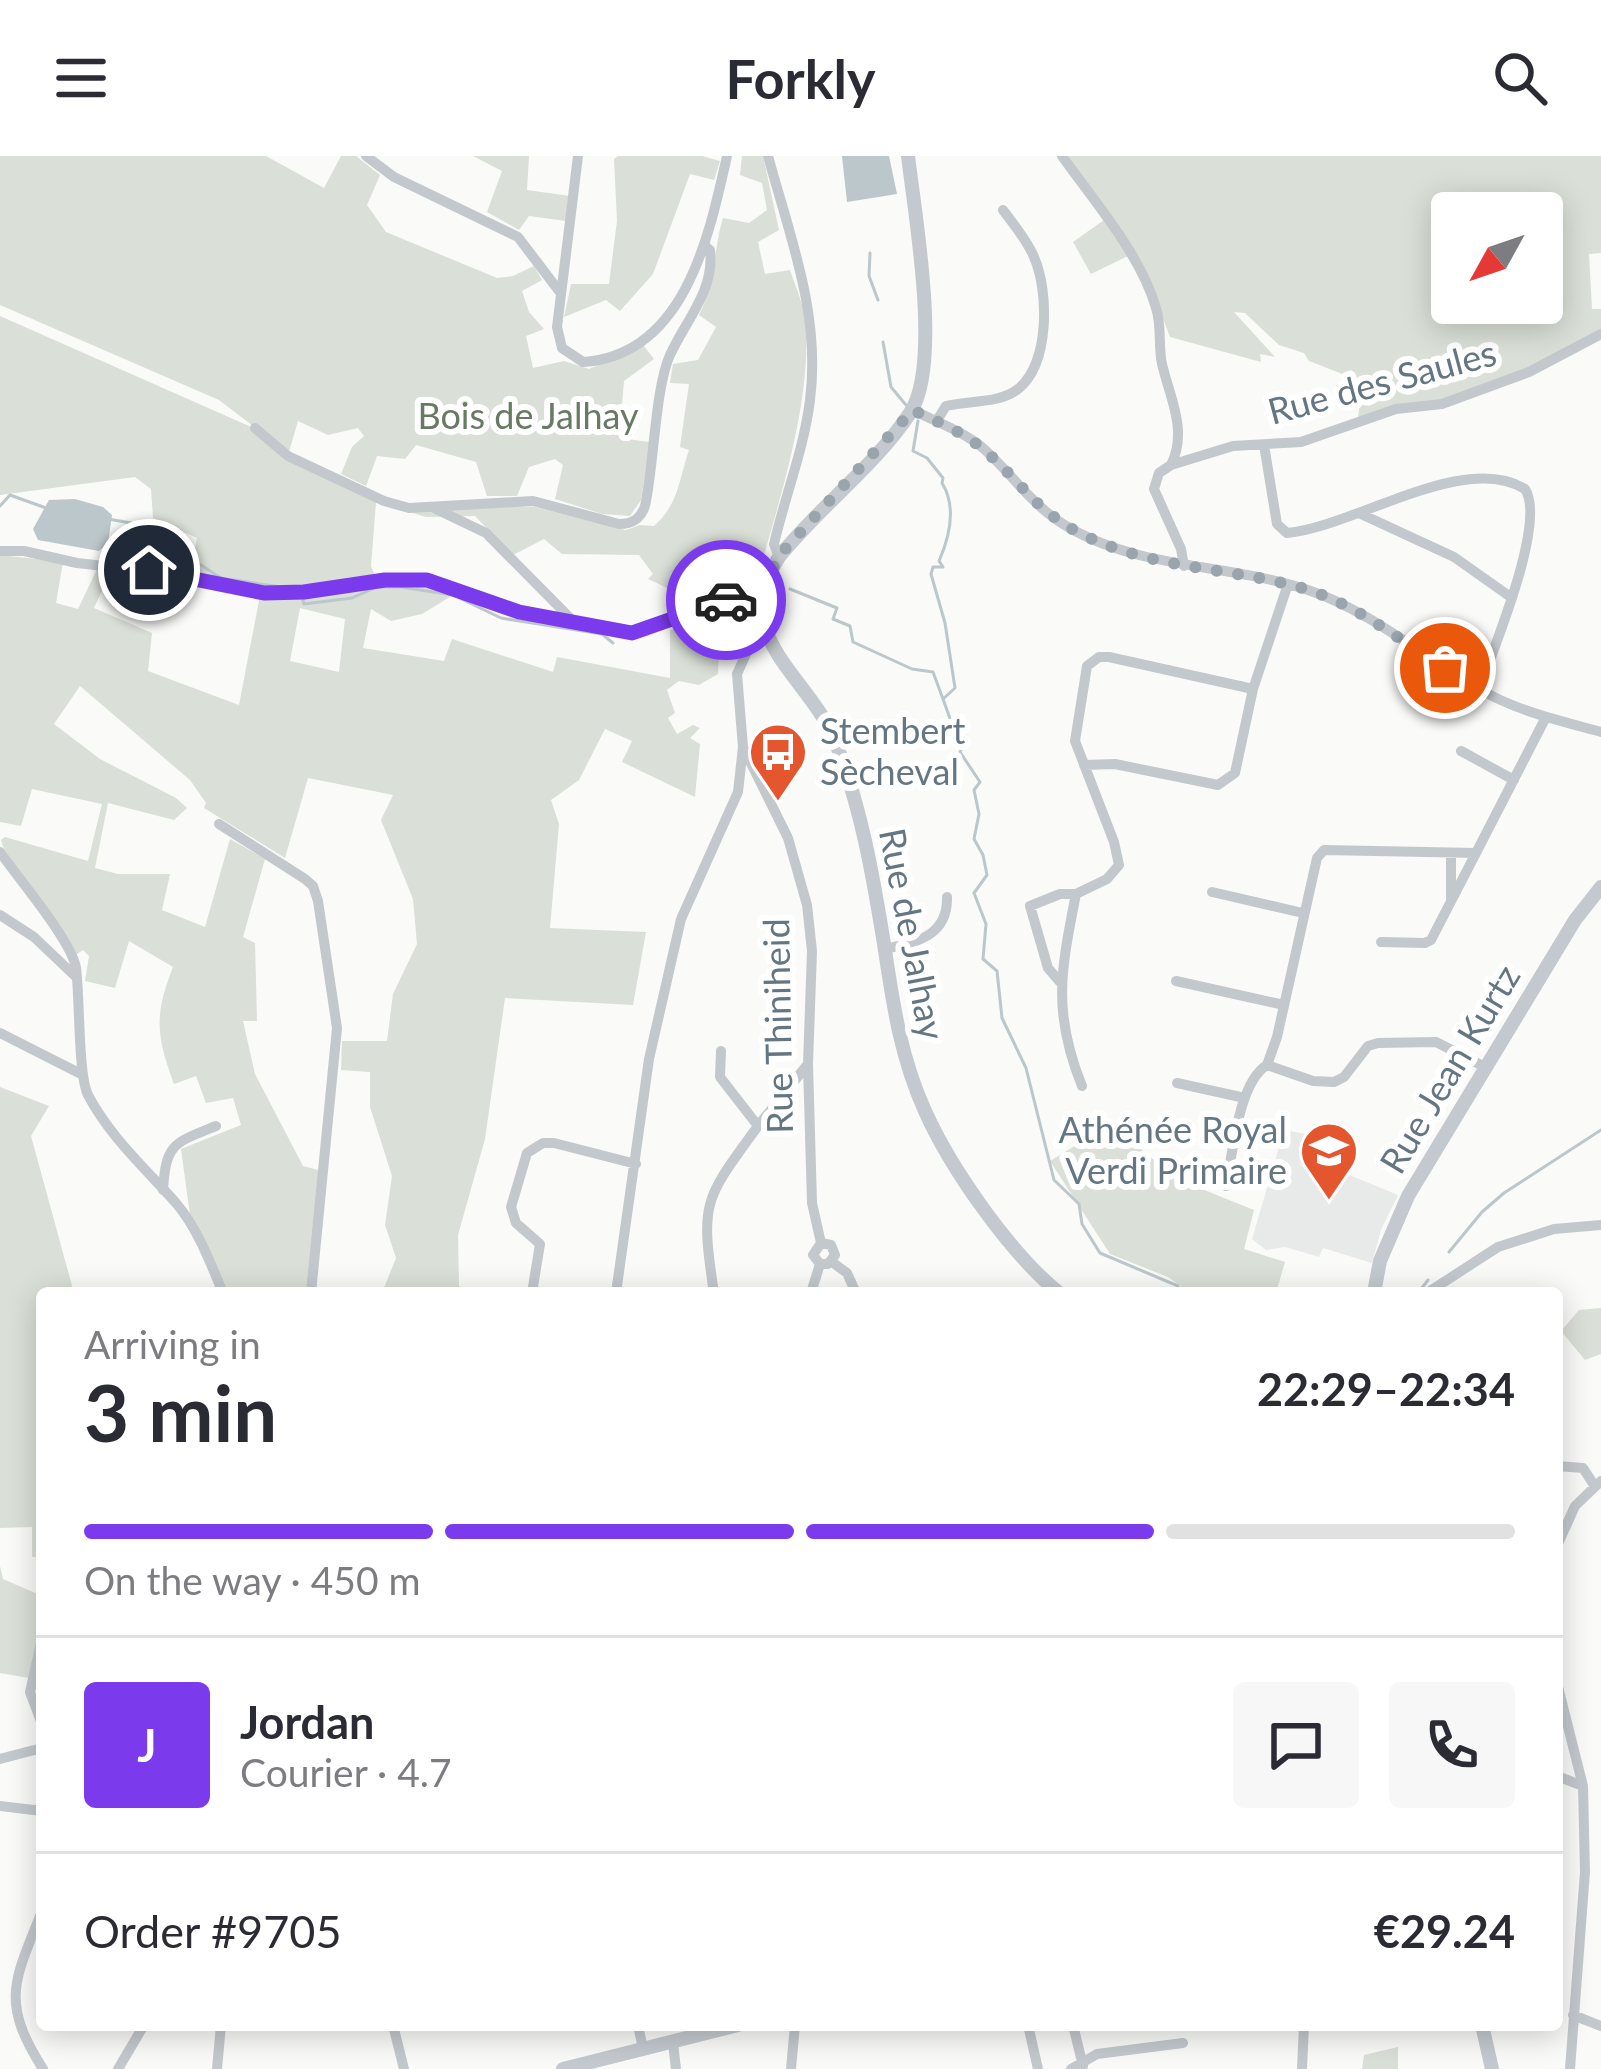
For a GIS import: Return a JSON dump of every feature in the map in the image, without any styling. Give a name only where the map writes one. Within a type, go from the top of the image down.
[{"type":"main road","points":[[766,633],[761,611],[764,590],[779,557],[909,415],[924,383],[926,349],[908,156]]},
{"type":"main road","name":"Rue de Jalhay","points":[[766,633],[775,654],[820,713],[836,743],[860,820],[901,1048],[927,1116],[973,1193],[1052,1287]]},
{"type":"main road","name":"Rue Jean Kurtz","points":[[1375,1287],[1380,1261],[1408,1196],[1576,919],[1601,887]]},
{"type":"main road","points":[[562,2069],[713,2031]]},
{"type":"main road","points":[[1482,2031],[1492,2069]]},
{"type":"street","points":[[366,156],[394,177],[518,237],[559,291]]},
{"type":"street","points":[[578,156],[557,327],[568,355],[583,362],[612,356],[661,326],[680,302],[704,245],[727,156]]},
{"type":"street","points":[[768,156],[810,309],[814,341],[810,404],[774,544],[779,557]]},
{"type":"street","points":[[1062,156],[1124,243],[1156,308],[1158,344],[1179,423],[1177,453],[1159,473],[1154,489],[1184,566]]},
{"type":"street","points":[[936,422],[946,406],[1004,397],[1018,389],[1035,364],[1042,298],[1037,262],[1003,210]]},
{"type":"street","points":[[436,509],[451,504],[533,501],[620,524],[642,514],[667,362],[699,303],[710,271],[710,250],[704,245]]},
{"type":"street","name":"Rue des Saules","points":[[1171,465],[1233,446],[1301,442],[1396,409],[1463,398],[1528,372],[1601,334]]},
{"type":"street","points":[[909,415],[964,435],[986,451],[1033,503],[1062,524],[1118,549],[1288,584],[1363,613],[1479,689],[1546,717],[1601,732]]},
{"type":"street","points":[[255,428],[288,456],[384,501],[436,509],[475,524],[575,623]]},
{"type":"street","points":[[1264,445],[1277,524],[1292,533],[1451,481],[1515,482],[1526,488],[1533,506],[1512,598],[1479,689]]},
{"type":"street","points":[[1361,514],[1454,557],[1512,598]]},
{"type":"street","points":[[0,550],[176,574],[264,593],[427,580],[519,612],[632,633],[764,590]]},
{"type":"street","points":[[1084,765],[1115,764],[1218,785],[1228,782],[1235,772],[1253,689],[1288,584]]},
{"type":"street","points":[[617,1287],[649,1059],[681,919],[738,792],[743,747],[737,674],[751,644],[766,633]]},
{"type":"street","points":[[1060,982],[1048,968],[1030,905],[1060,894],[1076,894],[1107,880],[1119,865],[1075,741],[1087,666],[1099,657],[1253,689]]},
{"type":"street","points":[[1381,942],[1425,943],[1436,934],[1546,717]]},
{"type":"street","name":"Rue Thiniheid","points":[[743,747],[788,838],[807,905],[812,951],[808,1064],[812,1203],[820,1243],[813,1255],[826,1263],[815,1287]]},
{"type":"street","points":[[1460,751],[1514,780]]},
{"type":"street","points":[[219,824],[305,879],[318,901],[337,1028],[312,1287]]},
{"type":"street","points":[[1226,1186],[1245,1098],[1254,1073],[1267,1064],[1284,1005],[1317,858],[1324,850],[1477,854]]},
{"type":"street","points":[[0,852],[76,965],[84,1054],[81,1074],[88,1094],[107,1124],[193,1225],[220,1287]]},
{"type":"street","points":[[1450,855],[1451,905]]},
{"type":"street","points":[[1212,892],[1304,913]]},
{"type":"street","points":[[1076,894],[1060,982],[1066,1037],[1082,1086]]},
{"type":"street","points":[[885,949],[938,929],[945,919],[947,897]]},
{"type":"street","points":[[0,915],[34,937],[75,976]]},
{"type":"street","points":[[1176,981],[1284,1005]]},
{"type":"street","points":[[0,1033],[81,1074]]},
{"type":"street","points":[[1267,1064],[1286,1074],[1334,1082],[1344,1077],[1368,1046],[1378,1042],[1436,1042],[1485,1067]]},
{"type":"street","points":[[721,1052],[720,1077],[758,1126]]},
{"type":"street","points":[[713,1287],[706,1213],[722,1176],[808,1064]]},
{"type":"street","points":[[1177,1083],[1245,1098]]},
{"type":"street","points":[[783,1094],[809,1106]]},
{"type":"street","points":[[163,1190],[165,1160],[172,1145],[216,1126]]},
{"type":"street","points":[[533,1287],[540,1244],[516,1222],[512,1207],[527,1153],[542,1143],[554,1143],[636,1164]]},
{"type":"street","points":[[1436,1287],[1498,1247],[1554,1228],[1601,1225]]},
{"type":"street","points":[[826,1263],[847,1274],[853,1287]]},
{"type":"street","points":[[621,1269],[625,1287]]},
{"type":"street","points":[[1563,1466],[1583,1468],[1597,1483],[1575,1506],[1563,1533]]},
{"type":"street","points":[[36,1663],[30,1693],[36,1708]]},
{"type":"street","points":[[1563,1707],[1583,1786],[1585,1872],[1570,2069]]},
{"type":"street","points":[[0,1759],[36,1750]]},
{"type":"street","points":[[1563,1779],[1583,1786]]},
{"type":"street","points":[[0,1806],[36,1810]]},
{"type":"street","points":[[36,1924],[6,1989],[20,2035],[43,2069]]},
{"type":"street","points":[[1573,2015],[1601,2026]]},
{"type":"street","points":[[118,2069],[140,2031]]},
{"type":"street","points":[[217,2069],[220,2031]]},
{"type":"street","points":[[394,2031],[404,2069]]},
{"type":"street","points":[[639,2031],[643,2049]]},
{"type":"street","points":[[791,2069],[794,2031]]},
{"type":"street","points":[[1029,2031],[1038,2069]]},
{"type":"street","points":[[1073,2031],[1079,2067],[1097,2054],[1183,2043]]},
{"type":"street","points":[[1302,2069],[1304,2031]]},
{"type":"street","points":[[673,2042],[676,2069]]},
{"type":"shaded area","points":[[842,156],[889,156],[897,194],[847,202]]},
{"type":"shaded area","points":[[75,499],[103,507],[112,515],[108,543],[99,551],[38,540],[33,529],[49,500]]},
{"type":"shaded area","name":"Athénée Royal Verdi Primaire","points":[[1284,1130],[1352,1143],[1347,1174],[1398,1195],[1372,1263],[1323,1248],[1319,1257],[1285,1247],[1266,1250],[1252,1239]]},
{"type":"green space","points":[[0,156],[266,156],[324,188],[341,156],[356,156],[380,175],[367,205],[386,232],[497,278],[534,266],[542,280],[522,291],[529,312],[544,329],[526,336],[533,368],[564,361],[589,369],[643,345],[654,359],[624,381],[619,438],[650,442],[641,500],[630,516],[602,514],[555,499],[563,465],[555,459],[529,467],[517,496],[487,496],[476,462],[416,445],[405,459],[377,456],[366,486],[341,474],[352,447],[364,436],[358,428],[328,435],[298,421],[289,452],[401,504],[535,507],[626,530],[654,526],[673,500],[689,450],[680,447],[689,384],[670,383],[673,364],[698,360],[716,327],[699,315],[723,218],[749,223],[767,210],[762,183],[740,175],[742,156],[763,156],[779,230],[758,242],[765,274],[790,270],[803,309],[806,345],[800,413],[756,583],[686,608],[680,594],[648,579],[653,574],[639,555],[562,554],[544,539],[513,555],[475,516],[426,517],[376,502],[371,566],[375,576],[429,581],[458,592],[422,614],[391,621],[371,609],[363,648],[444,661],[452,639],[553,672],[557,657],[670,678],[670,630],[720,617],[718,674],[699,685],[679,681],[667,690],[675,713],[668,718],[677,734],[693,725],[700,728],[690,738],[700,744],[695,797],[622,762],[632,741],[605,729],[579,780],[551,800],[559,824],[550,928],[646,932],[633,1005],[505,998],[485,1139],[458,1235],[461,1287],[384,1287],[396,1258],[385,1225],[392,1176],[370,1107],[370,1072],[341,1070],[342,1041],[387,1041],[393,994],[417,944],[413,899],[381,820],[393,795],[308,778],[285,858],[204,808],[206,803],[190,780],[80,686],[54,724],[100,759],[187,808],[174,820],[108,803],[95,868],[118,874],[170,874],[162,910],[205,927],[230,839],[265,859],[243,937],[255,943],[257,1021],[243,1021],[255,1074],[303,1166],[322,1171],[310,1287],[224,1287],[190,1215],[181,1149],[241,1125],[233,1098],[206,1103],[196,1076],[174,1084],[160,1026],[173,967],[129,941],[115,988],[85,981],[89,956],[83,950],[74,956],[1,840],[5,837],[88,861],[102,804],[32,789],[21,826],[0,822],[0,555],[63,562],[56,603],[78,609],[97,569],[111,571],[94,608],[152,633],[148,671],[239,705],[262,585],[224,584],[190,573],[197,538],[153,518],[151,489],[135,477],[0,495],[0,316],[249,426],[277,452],[278,445],[219,400],[0,305]],"holes":[[[300,608],[345,619],[339,672],[290,661]]]},
{"type":"green space","points":[[473,156],[529,156],[527,190],[570,196],[566,221],[529,216],[519,230],[487,212],[502,171]]},
{"type":"green space","name":"Bois de Jalhay","points":[[702,156],[720,161],[714,180],[690,174],[653,274],[620,311],[606,300],[564,317],[571,284],[609,284],[617,221],[614,159]]},
{"type":"green space","points":[[1068,156],[1601,156],[1601,253],[1589,254],[1592,309],[1601,309],[1601,332],[1527,369],[1441,401],[1358,417],[1363,382],[1279,345],[1245,313],[1234,312],[1275,357],[1260,354],[1261,362],[1170,337],[1147,276]]},
{"type":"green space","points":[[1104,220],[1128,256],[1091,274],[1073,242]]},
{"type":"green space","points":[[0,1087],[49,1106],[31,1136],[72,1287],[36,1287],[36,1557],[32,1557],[32,1527],[0,1528]]},
{"type":"green space","points":[[1111,1124],[1177,1179],[1254,1210],[1244,1249],[1285,1262],[1278,1287],[1182,1287],[1110,1254],[1050,1161]]},
{"type":"green space","points":[[1601,1308],[1601,1354],[1585,1360],[1563,1333],[1579,1310]]},
{"type":"green space","points":[[0,1566],[3,1579],[36,1593],[36,1651],[29,1678],[0,1673]]},
{"type":"green space","points":[[1398,2047],[1398,2069],[1362,2069],[1364,2055]]},
{"type":"waterway","points":[[870,253],[869,276],[878,300]]},
{"type":"waterway","points":[[883,342],[891,387],[906,405]]},
{"type":"waterway","points":[[918,421],[913,451],[927,458],[943,478],[949,502],[948,533],[939,561],[943,567],[933,567],[931,574],[945,623],[955,688],[943,699],[952,724],[966,737],[960,752],[980,782],[974,790],[979,814],[974,839],[987,875],[974,893],[986,924],[983,959],[997,971],[1002,1018],[1026,1068],[1054,1180],[1079,1204],[1082,1224],[1100,1253],[1178,1287]]},
{"type":"waterway","points":[[0,506],[10,495],[46,508]]},
{"type":"waterway","points":[[108,519],[160,528],[175,537],[184,554],[221,578],[281,587]]},
{"type":"waterway","points":[[302,597],[304,604],[352,598],[377,587],[401,587],[453,595],[501,618],[602,634],[613,643]]},
{"type":"waterway","points":[[790,589],[837,608],[833,619],[850,626],[853,642],[912,669],[933,672],[943,699]]},
{"type":"waterway","points":[[689,624],[749,603]]},
{"type":"waterway","points":[[1449,1252],[1504,1193],[1601,1130]]},
{"type":"waterway","points":[[1423,1287],[1428,1280]]},
{"type":"way so far","points":[[726,600],[764,590],[786,548],[913,410],[964,435],[986,451],[1033,503],[1091,539],[1184,566],[1306,589],[1351,606],[1445,668]]},
{"type":"place","name":"Stembert Sècheval","points":[[778,803]]},
{"type":"place","name":"Athénée Royal Verdi Primaire","points":[[1329,1202]]},
{"type":"route","points":[[149,570],[283,594],[385,580],[427,580],[519,612],[632,633],[726,600]]}]
